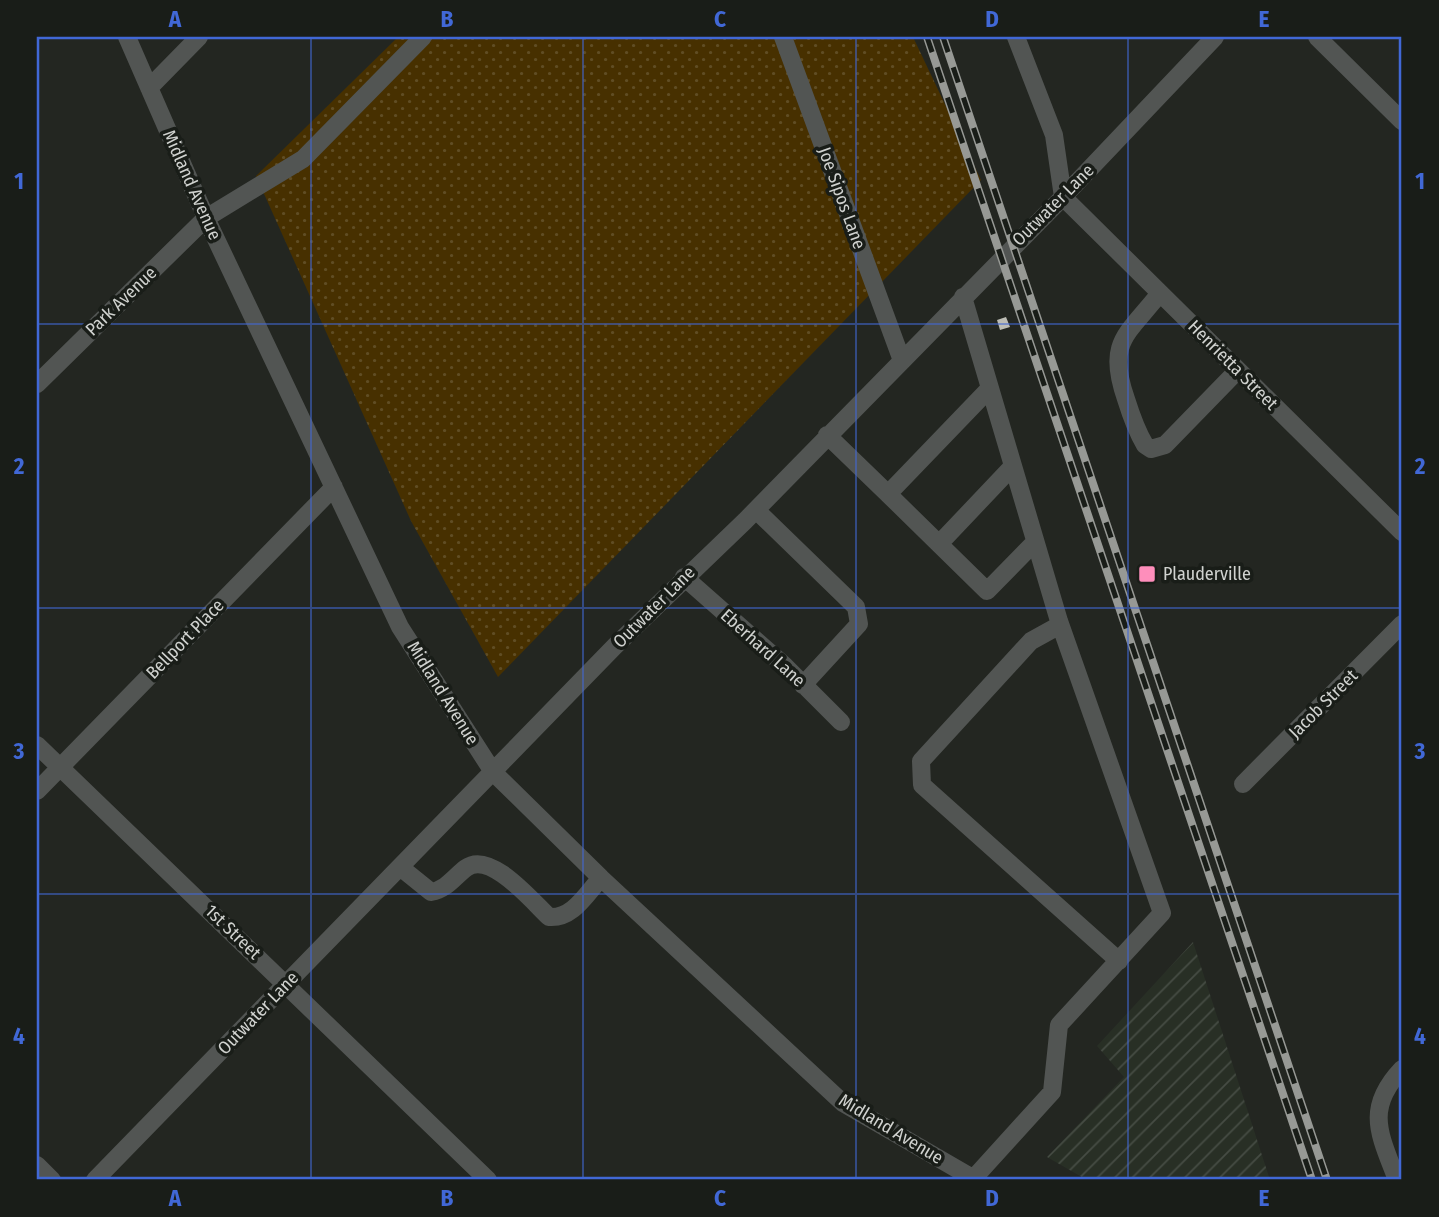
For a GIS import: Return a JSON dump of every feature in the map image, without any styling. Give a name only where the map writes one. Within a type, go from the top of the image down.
[{"type":"street","name":"Midland Avenue","points":[[127,37],[206,218],[401,626],[493,772],[601,878],[843,1103],[975,1179]]},
{"type":"street","points":[[149,88],[199,37]]},
{"type":"street","name":"Park Avenue","points":[[37,384],[206,218],[303,159],[423,37]]},
{"type":"street","name":"Joe Sipos Lane","points":[[783,37],[901,358]]},
{"type":"street","points":[[1016,37],[1054,135],[1063,197]]},
{"type":"street","name":"Outwater Lane","points":[[97,1179],[684,576],[755,510],[901,358],[1063,197],[1215,37]]},
{"type":"street","points":[[1317,37],[1402,121]]},
{"type":"street","name":"Henrietta Street","points":[[1063,197],[1402,532]]},
{"type":"street","points":[[1160,293],[1124,337],[1116,353],[1116,372],[1144,445],[1151,449],[1166,445],[1238,370]]},
{"type":"street","points":[[963,297],[1060,625],[1162,913],[1059,1025],[1052,1092],[975,1179]]},
{"type":"street","points":[[888,494],[989,388]]},
{"type":"street","points":[[827,435],[987,591],[1035,542]]},
{"type":"street","points":[[939,544],[1013,466]]},
{"type":"street","name":"Bellport Place","points":[[37,791],[334,487]]},
{"type":"street","points":[[755,510],[856,607],[860,615],[859,624],[803,685]]},
{"type":"street","name":"Eberhard Lane","points":[[684,576],[841,722]]},
{"type":"street","name":"Jacob Street","points":[[1243,784],[1402,624]]},
{"type":"street","points":[[1060,625],[1031,641],[921,761],[922,785],[1119,961]]},
{"type":"street","name":"1st Street","points":[[37,745],[488,1180]]},
{"type":"street","points":[[400,867],[430,892],[442,890],[468,866],[480,864],[495,867],[549,917],[560,918],[569,913],[601,878]]},
{"type":"street","points":[[1397,1180],[1378,1128],[1378,1108],[1385,1090],[1400,1072]]},
{"type":"street","points":[[37,1165],[52,1180]]},
{"type":"shaded area","points":[[398,37],[913,37],[981,180],[498,677],[411,521],[256,176]]},
{"type":"shaded area","points":[[1193,942],[1270,1180],[1087,1180],[1047,1157],[1124,1077],[1097,1046]]},
{"type":"building","points":[[1006,317],[1010,327],[1000,330],[997,320]]},
{"type":"railway","points":[[927,37],[1312,1180]]},
{"type":"railway","points":[[943,37],[1327,1180]]},
{"type":"place","name":"Plauderville","points":[[1147,574]]}]
